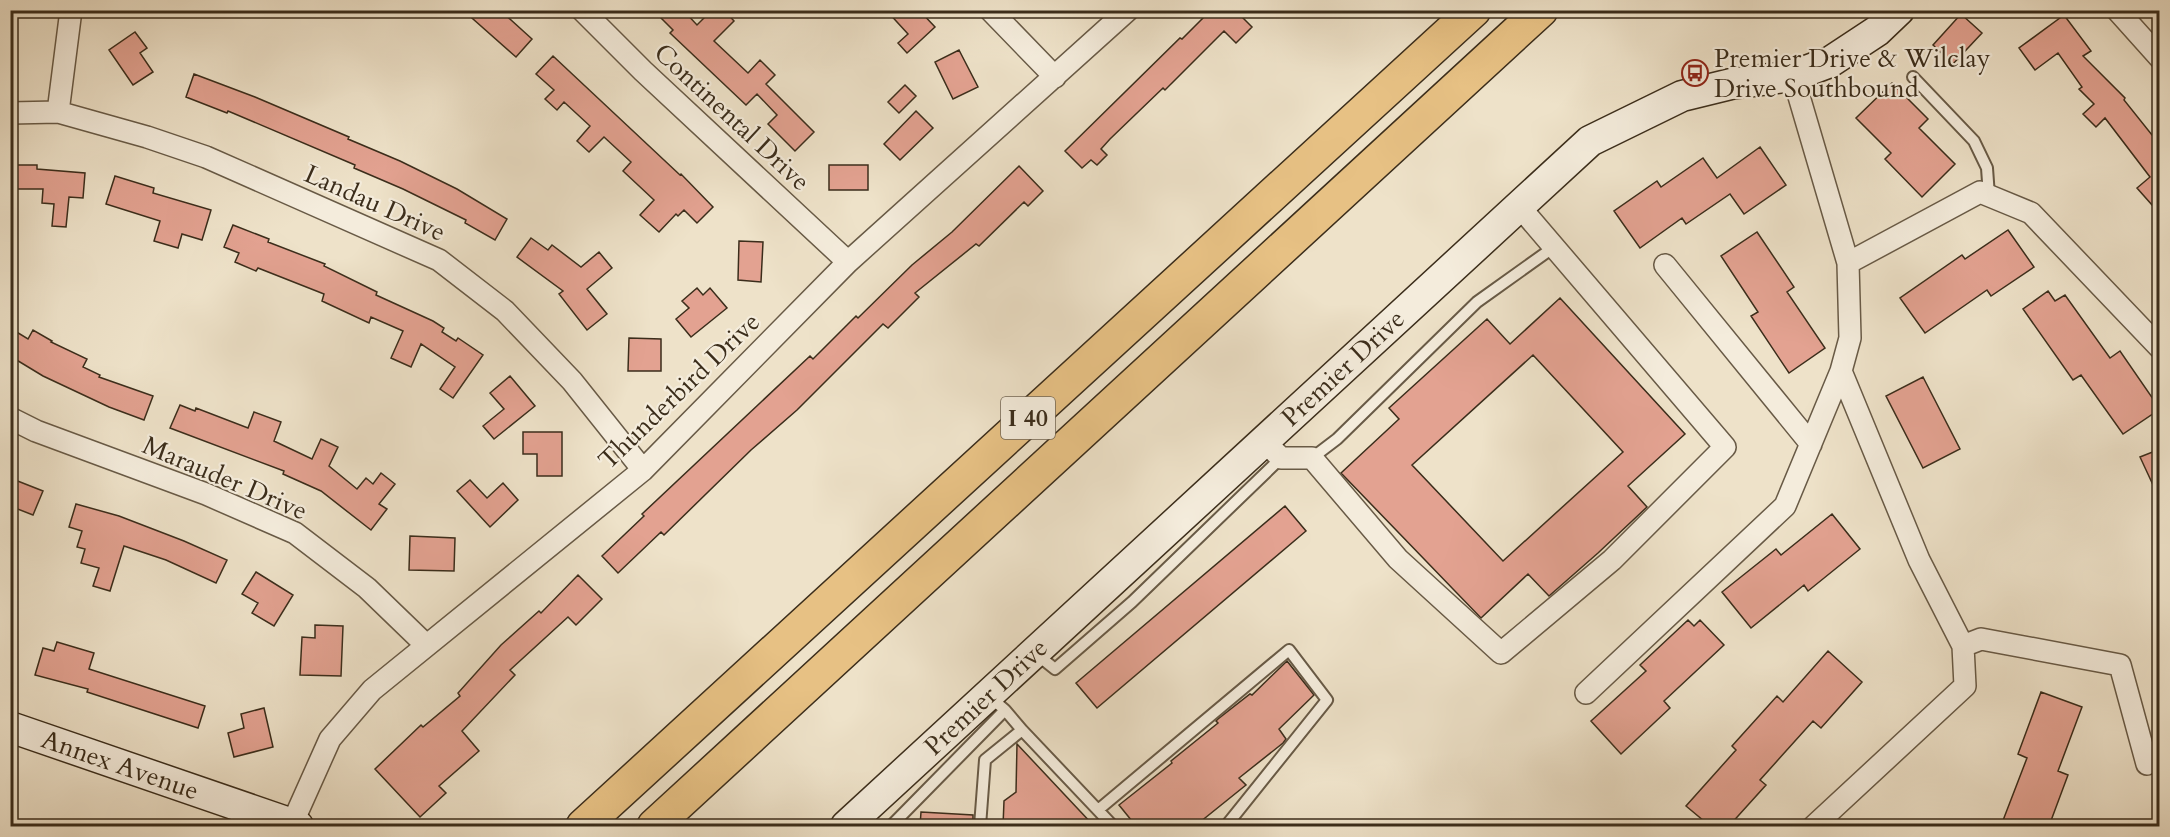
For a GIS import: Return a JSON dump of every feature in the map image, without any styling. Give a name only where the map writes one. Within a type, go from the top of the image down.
[{"type":"highway","name":"I 40","points":[[583,826],[1474,10]]},
{"type":"highway","name":"I 40","points":[[654,826],[1541,10]]},
{"type":"street","points":[[58,112],[71,10]]},
{"type":"street","name":"Continental Drive","points":[[582,10],[643,71],[848,262]]},
{"type":"street","points":[[990,10],[1055,77]]},
{"type":"street","name":"Thunderbird Drive","points":[[295,826],[330,739],[372,690],[643,470],[848,262],[1128,10]]},
{"type":"street","name":"Premier Drive","points":[[846,826],[997,703],[1034,653],[1272,450],[1519,206],[1590,141],[1682,96],[1731,84],[1793,76],[1830,62],[1877,31],[1899,10]]},
{"type":"street","points":[[2117,10],[2160,58]]},
{"type":"street","points":[[1586,693],[1785,506],[1841,371],[1850,338],[1848,263],[1793,76]]},
{"type":"street","name":"Landau Drive","points":[[10,113],[58,112],[147,136],[206,157],[439,260],[505,311],[572,381],[643,470]]},
{"type":"street","points":[[1848,263],[1980,192],[2031,213],[2160,348]]},
{"type":"street","points":[[1272,450],[1312,458],[1398,559],[1502,653],[1612,560],[1725,447],[1519,206]]},
{"type":"street","points":[[1665,265],[1811,444]]},
{"type":"street","points":[[1814,826],[1965,686],[1963,646],[1919,560],[1841,371]]},
{"type":"street","name":"Marauder Drive","points":[[10,418],[36,431],[206,494],[295,533],[367,588],[426,645]]},
{"type":"street","points":[[1963,646],[1981,639],[2120,665],[2147,764]]},
{"type":"street","name":"Annex Avenue","points":[[10,727],[295,826]]},
{"type":"lane","points":[[1913,76],[1974,141],[1987,168],[1989,196]]},
{"type":"lane","points":[[1312,458],[1338,440],[1476,302],[1554,247]]},
{"type":"lane","points":[[1098,810],[1289,650],[1327,700],[1226,826]]},
{"type":"lane","points":[[891,826],[997,703],[1113,826]]},
{"type":"lane","points":[[980,826],[985,760],[1022,730]]},
{"type":"building","points":[[653,10],[683,10],[697,25],[712,10],[724,10],[734,21],[714,41],[748,73],[760,60],[775,75],[766,84],[814,132],[795,151],[768,124],[777,115],[757,94],[746,105],[670,33],[673,30]]},
{"type":"building","points":[[886,10],[919,10],[935,27],[907,53],[898,43],[908,34]]},
{"type":"building","points":[[1211,10],[1235,10],[1252,27],[1236,43],[1224,31],[1165,90],[1163,88],[1110,139],[1101,149],[1107,155],[1097,165],[1091,160],[1082,168],[1065,151]]},
{"type":"building","points":[[464,11],[501,11],[532,39],[516,57]]},
{"type":"building","points":[[1961,14],[1982,33],[1953,64],[1933,45]]},
{"type":"building","points":[[2064,15],[2091,51],[2083,56],[2125,98],[2124,100],[2160,145],[2160,214],[2137,188],[2150,177],[2105,118],[2096,127],[2083,114],[2094,104],[2079,89],[2082,87],[2058,53],[2035,70],[2019,48]]},
{"type":"building","points":[[135,32],[147,48],[140,53],[153,72],[133,85],[109,50]]},
{"type":"building","points":[[959,50],[978,87],[953,99],[935,62]]},
{"type":"building","points":[[553,56],[681,174],[713,207],[697,223],[684,210],[678,216],[676,214],[659,232],[640,215],[654,200],[623,171],[631,162],[604,137],[589,152],[577,141],[590,126],[564,102],[557,110],[545,99],[554,90],[536,74]]},
{"type":"building","points":[[194,74],[349,137],[348,139],[457,189],[507,219],[495,240],[465,223],[466,220],[354,168],[355,165],[228,111],[227,113],[186,97]]},
{"type":"building","points":[[1892,83],[1928,119],[1919,128],[1955,164],[1922,197],[1885,159],[1891,153],[1856,118]]},
{"type":"building","points":[[905,85],[916,96],[899,113],[888,102]]},
{"type":"building","points":[[916,111],[933,128],[900,160],[884,144]]},
{"type":"building","points":[[1760,147],[1786,185],[1744,214],[1730,194],[1686,224],[1682,218],[1640,248],[1614,211],[1657,181],[1661,187],[1703,158],[1717,178]]},
{"type":"building","points":[[10,165],[37,165],[37,169],[85,173],[83,198],[69,197],[66,227],[52,226],[54,204],[42,203],[43,189],[10,189]]},
{"type":"building","points":[[829,165],[868,165],[868,190],[829,190]]},
{"type":"building","points":[[1019,166],[1043,191],[1028,206],[1024,202],[979,246],[976,244],[915,293],[919,297],[888,328],[883,324],[797,410],[751,450],[664,535],[661,532],[618,573],[602,556],[644,516],[642,514],[810,356],[813,359],[856,316],[858,318],[912,265],[952,232]]},
{"type":"building","points":[[115,176],[154,188],[153,193],[211,210],[202,240],[182,234],[178,248],[154,241],[160,221],[106,204]]},
{"type":"building","points":[[233,225],[269,239],[268,242],[325,264],[324,266],[377,292],[376,295],[433,321],[444,328],[442,332],[456,341],[458,338],[483,355],[453,398],[440,389],[455,367],[421,344],[411,367],[391,358],[403,331],[371,317],[369,323],[322,301],[324,294],[258,268],[256,271],[235,262],[239,253],[224,247]]},
{"type":"building","points":[[2008,230],[2034,267],[1991,296],[1987,290],[1925,333],[1900,298],[1962,255],[1965,259]]},
{"type":"building","points":[[1757,232],[1794,287],[1787,292],[1825,348],[1789,373],[1751,316],[1758,312],[1721,256]]},
{"type":"building","points":[[531,238],[548,250],[552,245],[581,267],[599,252],[612,268],[587,289],[607,314],[587,330],[559,294],[563,291],[517,257]]},
{"type":"building","points":[[739,241],[763,242],[761,282],[738,280]]},
{"type":"building","points":[[697,288],[703,295],[710,288],[727,308],[691,337],[676,319],[689,308],[682,301]]},
{"type":"building","points":[[2048,291],[2055,301],[2065,295],[2110,358],[2120,351],[2160,409],[2123,434],[2081,375],[2073,380],[2023,309]]},
{"type":"building","points":[[1560,298],[1685,434],[1628,486],[1647,507],[1598,553],[1549,596],[1528,574],[1481,618],[1341,473],[1399,419],[1389,408],[1487,319],[1510,344]],"holes":[[[1533,355],[1623,452],[1503,561],[1412,465]]]},
{"type":"building","points":[[10,328],[28,339],[33,330],[51,342],[87,359],[83,367],[100,375],[99,377],[153,396],[144,420],[109,407],[43,376],[10,356]]},
{"type":"building","points":[[629,338],[661,339],[661,371],[628,371]]},
{"type":"building","points":[[510,376],[535,406],[494,439],[483,426],[504,409],[490,393]]},
{"type":"building","points":[[1923,377],[1960,449],[1923,468],[1886,396]]},
{"type":"building","points":[[180,405],[195,411],[196,408],[248,428],[254,412],[281,422],[274,441],[312,459],[321,439],[338,447],[329,466],[357,489],[366,478],[373,484],[381,473],[395,484],[379,504],[387,509],[371,530],[321,491],[283,474],[284,471],[170,428]]},
{"type":"building","points":[[523,432],[562,432],[562,476],[537,476],[537,454],[523,454]]},
{"type":"building","points":[[2160,449],[2160,500],[2140,457]]},
{"type":"building","points":[[10,478],[43,491],[33,515],[10,506]]},
{"type":"building","points":[[470,480],[487,498],[503,483],[518,500],[490,527],[457,491]]},
{"type":"building","points":[[76,504],[119,516],[227,560],[216,583],[166,560],[124,546],[110,591],[93,586],[99,568],[81,563],[85,549],[77,547],[82,531],[69,527]]},
{"type":"building","points":[[1285,506],[1306,531],[1097,708],[1076,683]]},
{"type":"building","points":[[1832,514],[1860,549],[1808,591],[1804,585],[1751,628],[1722,592],[1776,549],[1781,555]]},
{"type":"building","points":[[410,536],[455,538],[454,571],[409,570]]},
{"type":"building","points":[[256,572],[293,595],[274,626],[252,613],[258,603],[242,594]]},
{"type":"building","points":[[578,575],[602,599],[576,625],[568,617],[510,670],[515,675],[462,731],[479,751],[439,786],[446,793],[420,817],[375,769],[421,725],[423,727],[460,696],[458,693],[501,645],[539,611],[541,613]]},
{"type":"building","points":[[1688,620],[1694,626],[1700,620],[1724,645],[1664,701],[1670,708],[1621,754],[1591,721],[1646,671],[1640,665]]},
{"type":"building","points":[[315,625],[343,626],[341,676],[300,675],[302,637],[315,638]]},
{"type":"building","points":[[57,642],[94,653],[89,669],[205,706],[198,728],[87,692],[88,689],[35,675],[43,648],[54,651]]},
{"type":"building","points":[[1828,651],[1862,682],[1821,728],[1813,721],[1760,780],[1766,785],[1729,826],[1710,826],[1686,806],[1736,750],[1732,746],[1777,696],[1783,702]]},
{"type":"building","points":[[1287,661],[1314,695],[1279,729],[1286,739],[1283,743],[1239,778],[1246,785],[1195,826],[1136,826],[1119,805],[1172,763],[1171,761],[1218,723],[1216,721],[1218,719],[1250,694],[1252,695]]},
{"type":"building","points":[[2041,692],[2082,707],[2058,771],[2068,775],[2049,826],[2011,826],[2002,823],[2027,758],[2018,754]]},
{"type":"building","points":[[264,708],[273,747],[234,757],[228,733],[244,728],[241,714]]},
{"type":"building","points":[[1017,744],[1094,826],[1003,826],[1004,801],[1016,792]]},
{"type":"building","points":[[921,812],[973,815],[973,826],[920,826]]},
{"type":"place","name":"Premier Drive & Wilclay Drive Southbound","points":[[1695,73]]}]
